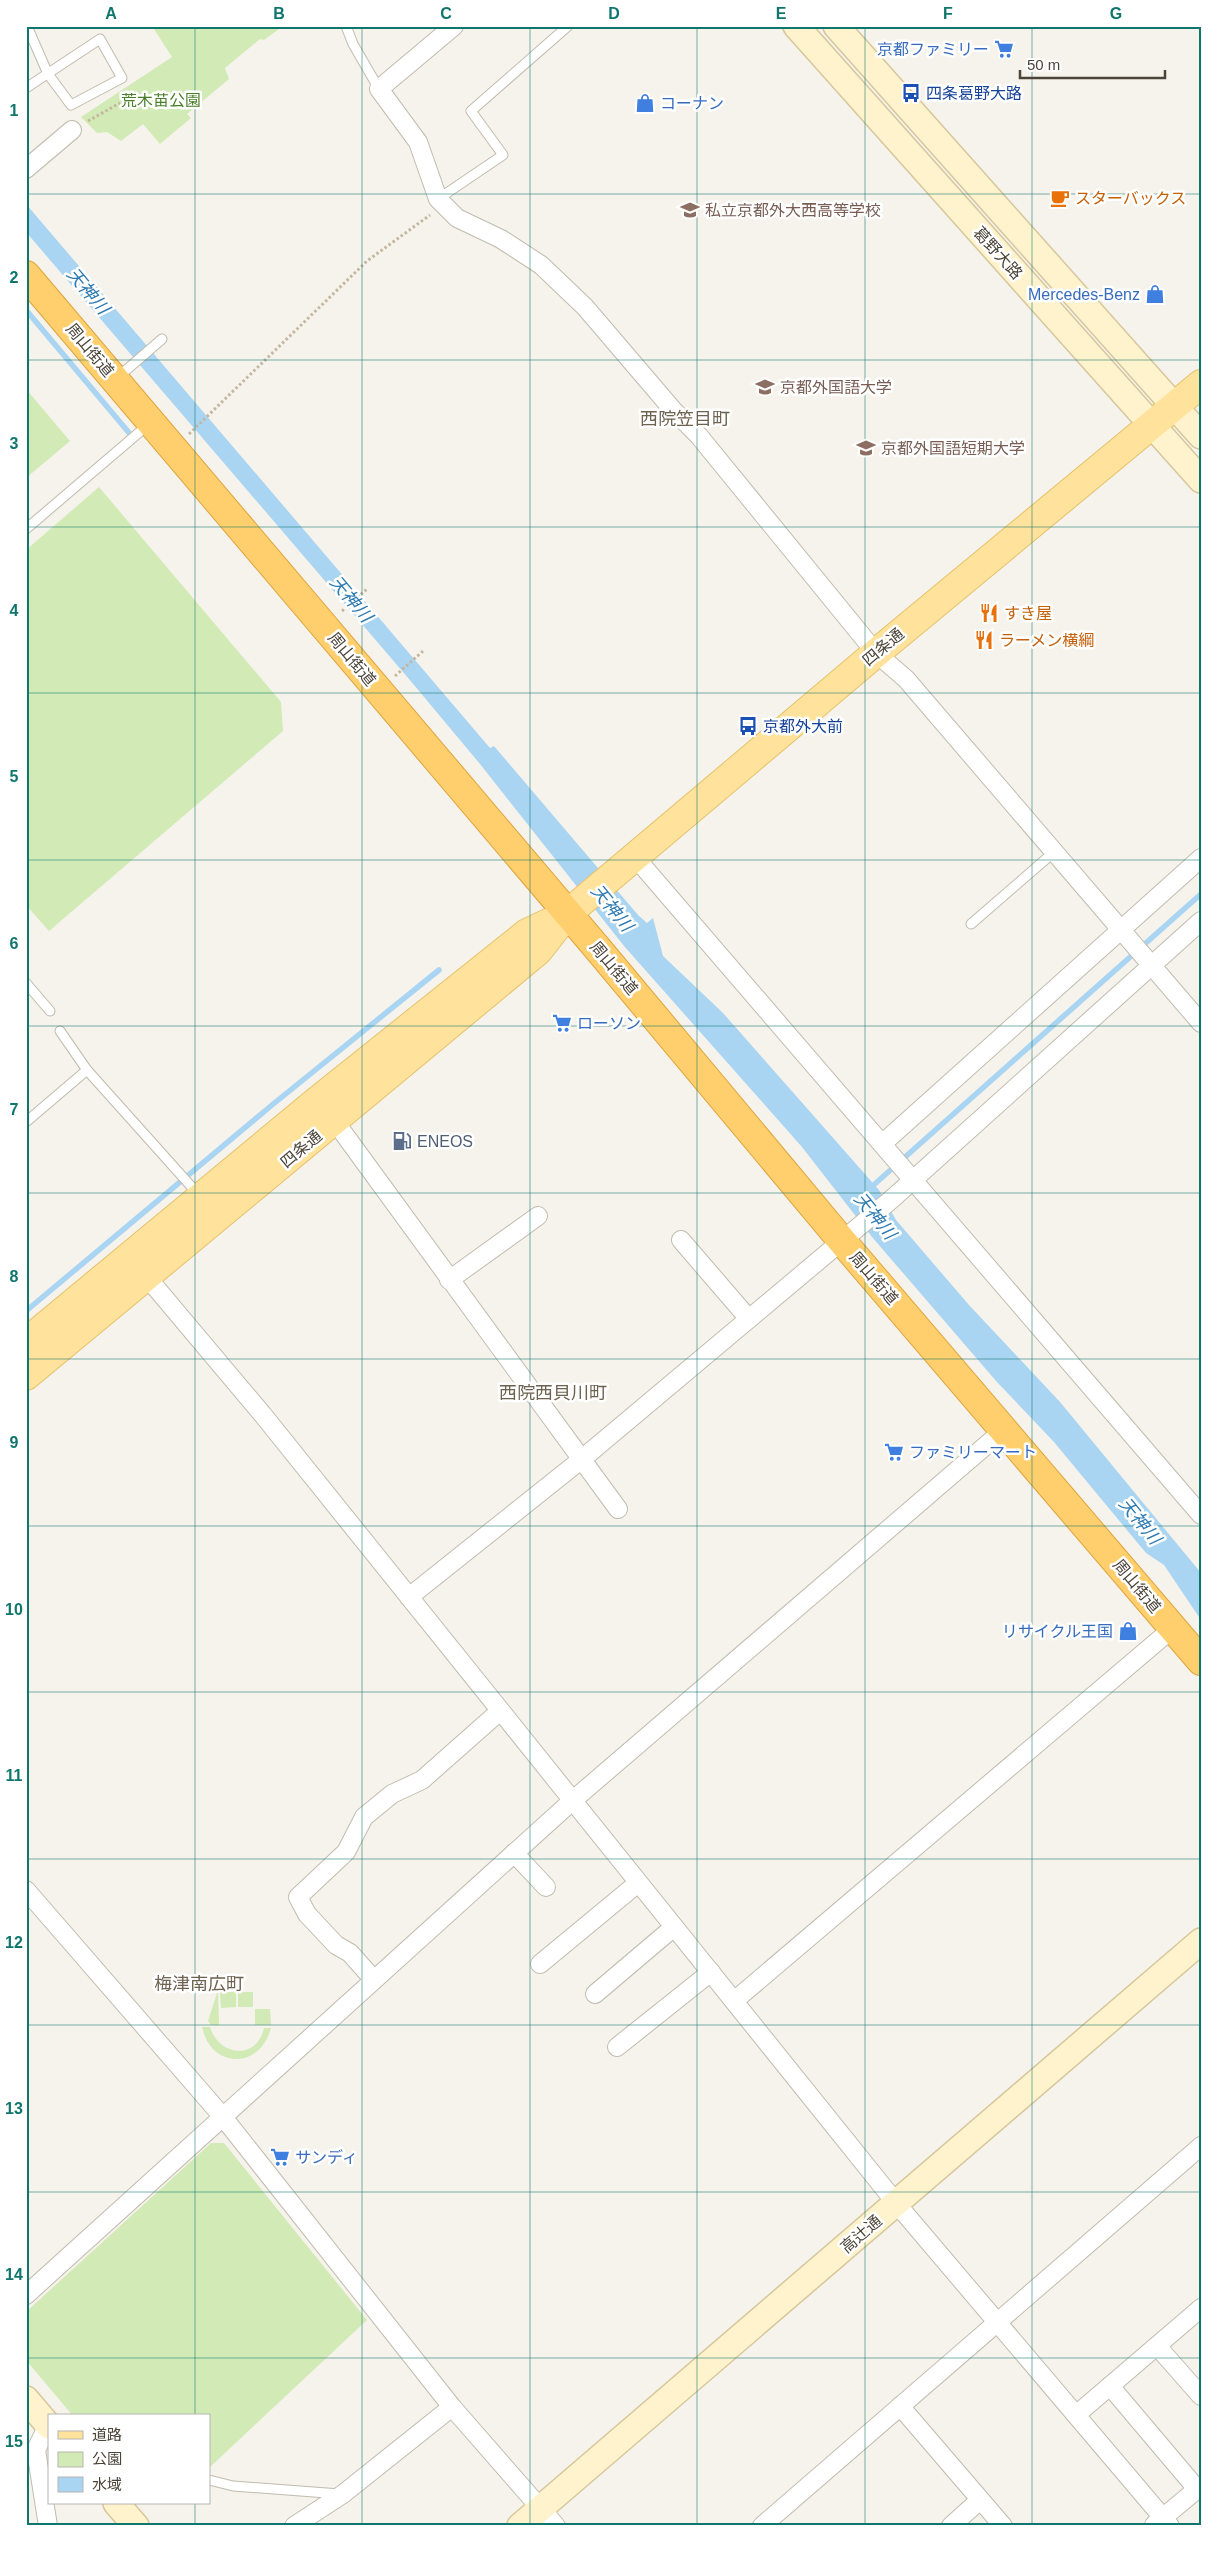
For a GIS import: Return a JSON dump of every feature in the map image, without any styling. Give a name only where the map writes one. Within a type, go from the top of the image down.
[{"type":"highway","name":"周山街道","points":[[26,275],[120,375],[151,423],[575,908],[850,1234],[1005,1430],[1201,1661]]},
{"type":"main road","name":"四条通","points":[[26,1342],[138,1266],[334,1121],[540,950],[575,908],[876,653],[1201,384]]},
{"type":"main road","name":"四条通","points":[[26,1376],[138,1266],[194,1190],[318,1100],[526,933],[575,908]]},
{"type":"street","points":[[454,26],[379,89],[418,142],[441,203],[458,218],[501,239],[541,265],[585,307],[673,410],[699,436],[876,653],[906,679],[1201,1023]]},
{"type":"street","name":"葛野大路","points":[[796,26],[1201,480]]},
{"type":"street","name":"葛野大路","points":[[836,26],[1201,436]]},
{"type":"street","points":[[26,169],[72,130]]},
{"type":"street","points":[[635,857],[1201,1515]]},
{"type":"street","points":[[886,1148],[1201,858]]},
{"type":"street","points":[[409,1597],[582,1459],[893,1198],[910,1176],[1201,920]]},
{"type":"street","points":[[318,1100],[618,1509]]},
{"type":"street","points":[[449,1280],[538,1216]]},
{"type":"street","points":[[681,1240],[749,1319]]},
{"type":"street","points":[[138,1266],[263,1415],[896,2203],[1076,2415],[1162,2523],[1199,2488],[1110,2386]]},
{"type":"street","points":[[26,2295],[572,1801],[1005,1430]]},
{"type":"street","points":[[734,2001],[1173,1628]]},
{"type":"street","points":[[374,1980],[350,1953],[336,1945],[307,1914],[298,1897],[346,1852],[364,1817],[392,1794],[422,1780],[500,1711]]},
{"type":"street","points":[[514,1853],[546,1887]]},
{"type":"street","points":[[540,1964],[638,1883]]},
{"type":"street","points":[[26,1890],[223,2117],[452,2407],[548,2517]]},
{"type":"street","points":[[595,1994],[674,1927]]},
{"type":"street","name":"高辻通","points":[[520,2526],[548,2517],[896,2203],[1201,1941]]},
{"type":"street","points":[[618,2047],[711,1972]]},
{"type":"street","points":[[762,2526],[1201,2146]]},
{"type":"street","points":[[1076,2415],[1201,2308]]},
{"type":"street","points":[[1157,2346],[1201,2396]]},
{"type":"street","points":[[26,2399],[48,2425],[36,2450],[48,2526]]},
{"type":"street","points":[[900,2406],[1003,2526]]},
{"type":"street","points":[[294,2526],[343,2494],[452,2407]]},
{"type":"street","points":[[951,2526],[980,2500]]},
{"type":"street","points":[[117,2504],[136,2526]]},
{"type":"lane","points":[[26,88],[48,74],[100,39],[122,78],[71,105],[48,74],[28,26]]},
{"type":"lane","points":[[346,26],[353,44],[379,89]]},
{"type":"lane","points":[[441,203],[504,155],[471,111],[568,26]]},
{"type":"lane","points":[[120,375],[162,339]]},
{"type":"lane","points":[[26,529],[151,423]]},
{"type":"lane","points":[[971,924],[1054,852]]},
{"type":"lane","points":[[26,983],[50,1011]]},
{"type":"lane","points":[[60,1032],[87,1070],[180,1172],[194,1190]]},
{"type":"lane","points":[[26,1122],[87,1070]]},
{"type":"lane","points":[[210,2480],[234,2486],[343,2494]]},
{"type":"path","points":[[72,130],[120,103]]},
{"type":"path","points":[[187,435],[254,372],[284,339],[367,261],[441,203]]},
{"type":"path","points":[[337,616],[368,588]]},
{"type":"path","points":[[391,679],[423,651]]},
{"type":"green space","name":"荒木苗公園","points":[[152,26],[283,26],[264,40],[260,39],[225,68],[229,79],[187,114],[191,118],[160,144],[143,124],[121,141],[107,132],[97,133],[81,117],[172,57]]},
{"type":"green space","points":[[26,389],[70,441],[26,478]]},
{"type":"green space","points":[[99,487],[281,702],[283,731],[49,931],[26,905],[26,550]]},
{"type":"green space","points":[[218,1990],[219,2025],[211,2025],[208,2021]]},
{"type":"green space","points":[[220,1992],[236,1992],[236,2007],[221,2008]]},
{"type":"green space","points":[[238,1992],[253,1992],[253,2007],[238,2007]]},
{"type":"green space","points":[[255,2009],[270,2009],[271,2025],[255,2025]]},
{"type":"green space","points":[[202,2027],[210,2027],[221,2044],[229,2049],[238,2051],[254,2046],[264,2028],[271,2028],[265,2042],[257,2051],[247,2057],[236,2059],[225,2057],[215,2051],[207,2041]]},
{"type":"green space","points":[[211,2143],[224,2143],[367,2320],[210,2467],[210,2414],[71,2414],[26,2360],[26,2312]]},
{"type":"water","name":"天神川","points":[[26,204],[490,748],[494,746],[638,915],[647,923],[653,918],[663,956],[723,1013],[879,1190],[896,1220],[969,1305],[1060,1402],[1201,1573],[1201,1620],[1164,1565],[1146,1553],[1054,1442],[997,1382],[872,1237],[802,1147],[624,946],[480,764],[409,679],[26,232]]},
{"type":"waterway","points":[[26,310],[130,434]]},
{"type":"waterway","name":"天神川","points":[[868,1190],[1201,894]]},
{"type":"waterway","points":[[26,1311],[272,1105],[439,970]]},
{"type":"place","name":"京都ファミリー","points":[[1004,49]]},
{"type":"place","name":"四条葛野大路","points":[[911,93]]},
{"type":"place","name":"コーナン","points":[[645,103]]},
{"type":"place","name":"スターバックス","points":[[1060,198]]},
{"type":"place","name":"私立京都外大西高等学校","points":[[690,210]]},
{"type":"place","name":"Mercedes-Benz","points":[[1155,294]]},
{"type":"place","name":"京都外国語大学","points":[[765,387]]},
{"type":"place","name":"京都外国語短期大学","points":[[866,448]]},
{"type":"place","name":"すき屋","points":[[989,613]]},
{"type":"place","name":"ラーメン横綱","points":[[984,640]]},
{"type":"place","name":"京都外大前","points":[[748,726]]},
{"type":"place","name":"ローソン","points":[[562,1023]]},
{"type":"place","name":"ENEOS","points":[[402,1141]]},
{"type":"place","name":"ファミリーマート","points":[[894,1452]]},
{"type":"place","name":"リサイクル王国","points":[[1128,1631]]},
{"type":"place","name":"サンディ","points":[[280,2157]]},
{"type":"district","name":"西院笠目町","points":[[685,419]]},
{"type":"district","name":"西院西貝川町","points":[[553,1393]]},
{"type":"district","name":"梅津南広町","points":[[199,1984]]}]
